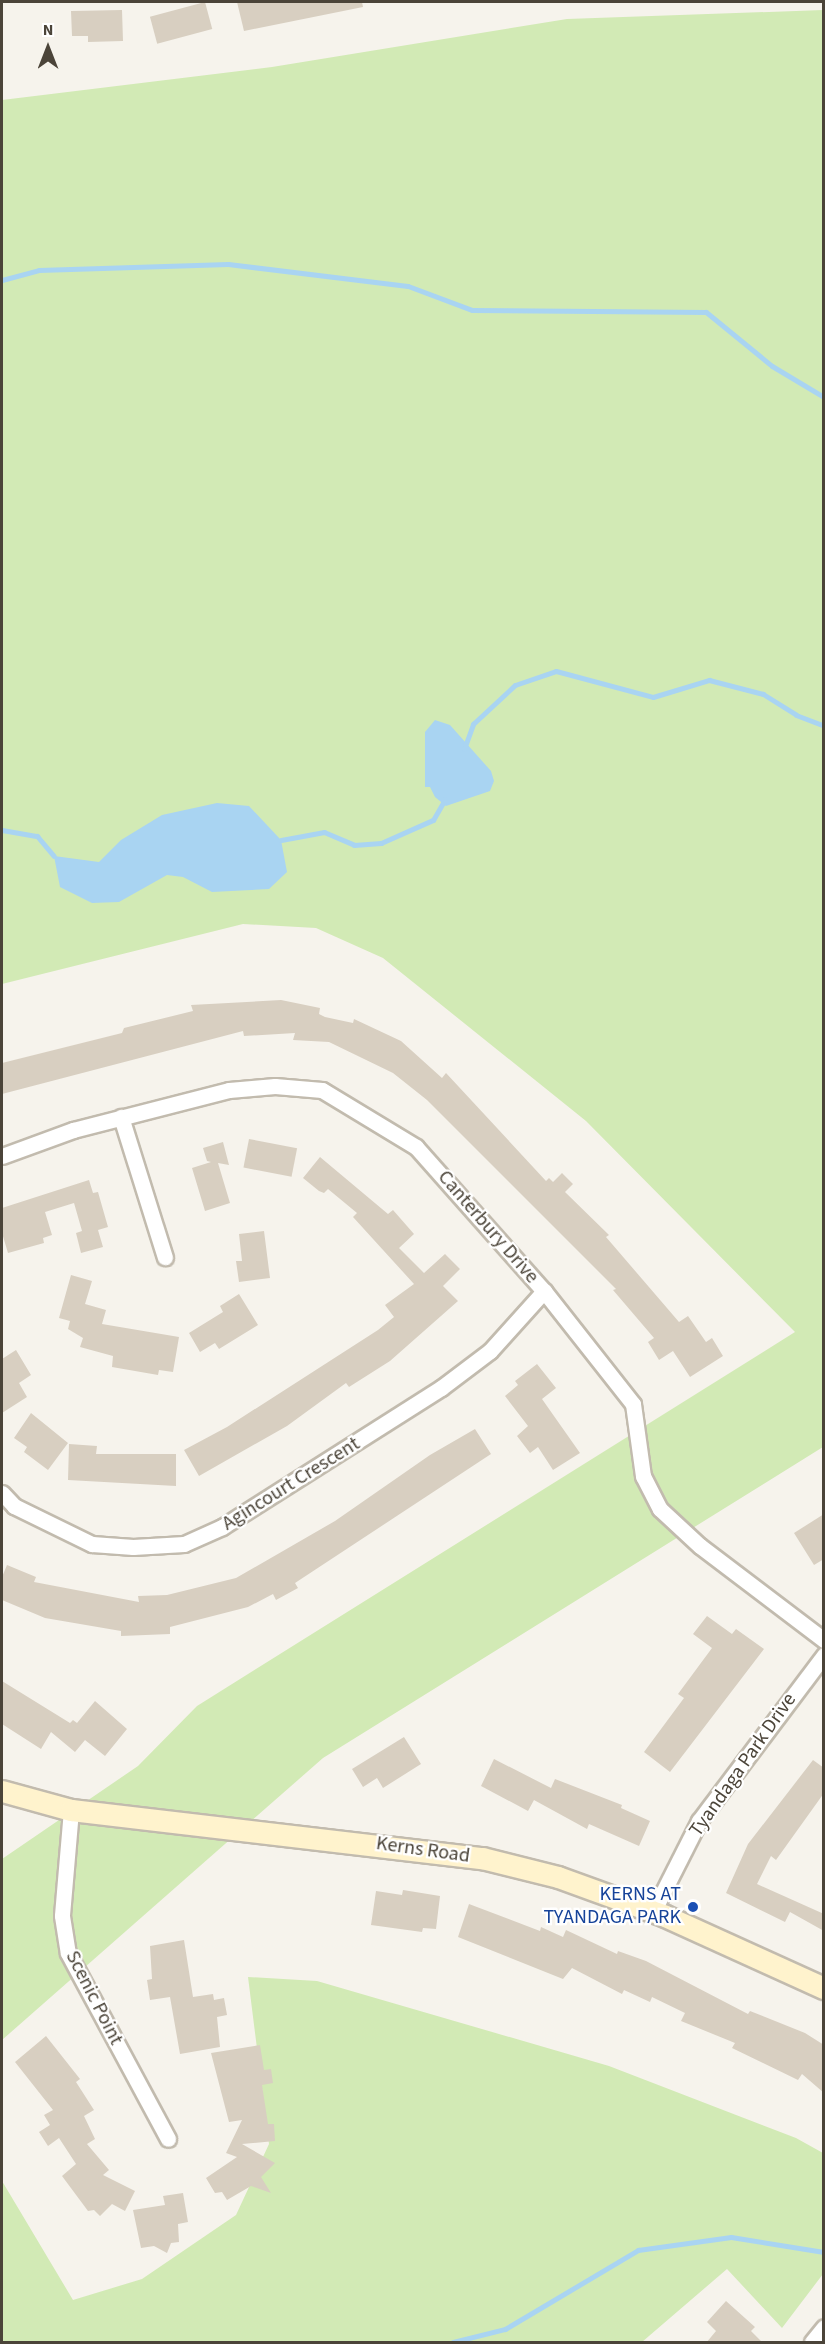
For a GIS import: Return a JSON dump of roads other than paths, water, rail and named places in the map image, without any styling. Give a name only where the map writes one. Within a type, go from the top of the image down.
[{"type":"street","name":"Canterbury Drive","points":[[2,1156],[73,1130],[230,1090],[275,1086],[322,1090],[416,1147],[544,1291],[633,1404],[643,1476],[660,1509],[700,1546],[824,1640]]},
{"type":"street","points":[[121,1118],[165,1257]]},
{"type":"street","name":"Agincourt Crescent","points":[[2,1493],[14,1506],[92,1544],[184,1544],[232,1522],[441,1388],[490,1351],[544,1291]]},
{"type":"street","name":"Tyandaga Park Drive","points":[[653,1912],[699,1821],[824,1654]]},
{"type":"street","name":"Kerns Road","points":[[2,1791],[71,1810],[482,1858],[558,1877],[653,1912],[824,1988]]},
{"type":"street","name":"Scenic Point","points":[[71,1810],[62,1916],[68,1953],[168,2139]]},
{"type":"street","points":[[812,2343],[824,2327]]},
{"type":"water","points":[[435,720],[450,725],[491,771],[494,781],[490,791],[446,806],[435,797],[430,787],[425,787],[425,732]]},
{"type":"water","points":[[217,803],[249,806],[281,840],[287,872],[269,889],[212,892],[183,877],[167,875],[119,902],[92,903],[60,887],[54,856],[99,862],[121,840],[162,815]]},
{"type":"waterway","points":[[2,280],[39,270],[228,264],[408,286],[472,310],[706,312],[772,366],[824,397]]},
{"type":"waterway","points":[[464,749],[473,724],[515,685],[556,671],[653,697],[709,680],[763,694],[796,715],[824,726]]},
{"type":"waterway","points":[[281,840],[324,832],[354,845],[381,843],[433,820],[445,799]]},
{"type":"waterway","points":[[2,830],[37,836],[54,856]]},
{"type":"waterway","points":[[453,2342],[505,2329],[638,2250],[731,2237],[824,2252]]},
{"type":"place","name":"KERNS AT TYANDAGA PARK","points":[[693,1907]]}]
